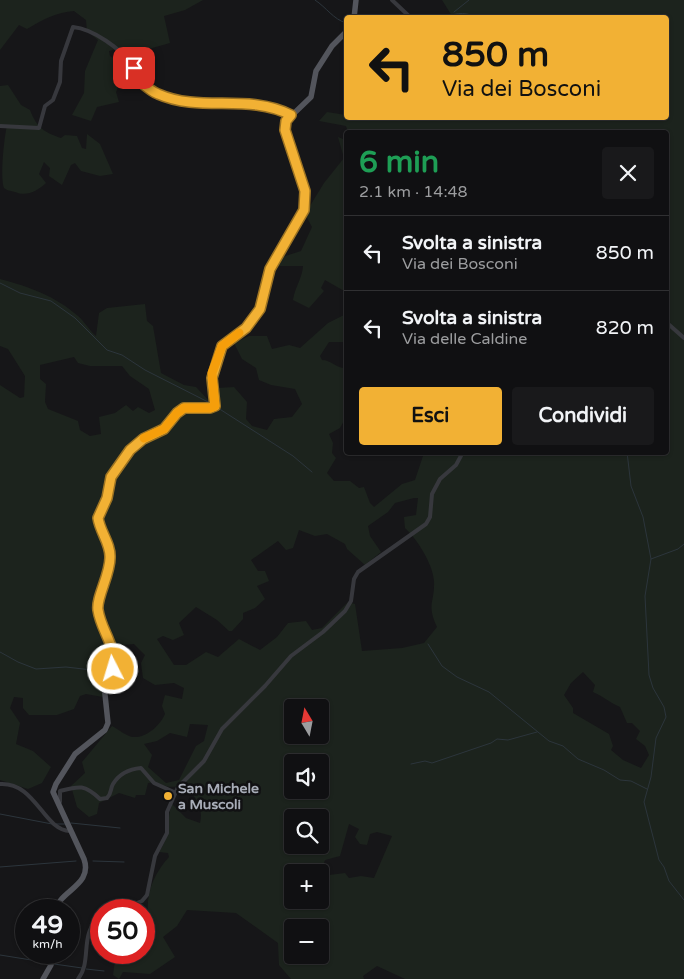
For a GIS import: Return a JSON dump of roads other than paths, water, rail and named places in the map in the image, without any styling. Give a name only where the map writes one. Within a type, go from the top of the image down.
[{"type":"main road","points":[[354,15],[356,0]]},
{"type":"main road","points":[[60,899],[78,885],[85,873],[84,859],[55,799],[54,787],[75,754],[102,732],[108,723],[104,688],[113,669],[114,654],[97,605],[107,580],[110,561],[109,548],[98,518],[107,498],[110,480],[130,450],[143,439],[166,427],[180,410],[190,407],[210,408],[215,406],[212,378],[222,346],[246,328],[260,309],[270,269],[304,210],[305,191],[285,130],[286,121],[311,97],[316,71],[332,46],[344,34]]},
{"type":"main road","points":[[43,979],[51,964]]},
{"type":"street","points":[[392,0],[408,15]]},
{"type":"street","points":[[0,126],[39,128],[45,106],[53,100],[60,82],[61,61],[73,27],[85,28],[108,44],[133,65],[134,77],[155,93],[171,99],[202,104],[212,102],[254,103],[291,115]]},
{"type":"street","points":[[669,325],[684,338]]},
{"type":"street","points":[[143,899],[147,894],[156,856],[167,833],[166,815],[174,792],[204,760],[222,729],[265,686],[291,656],[324,632],[345,611],[351,601],[354,579],[358,572],[426,524],[430,517],[432,494],[440,479],[456,465],[461,455]]},
{"type":"street","points":[[66,822],[60,791],[80,786],[104,799],[109,796],[114,782],[131,770],[142,769],[151,780],[174,792]]},
{"type":"street","points":[[0,784],[13,784],[24,790],[56,824],[64,831],[70,831]]},
{"type":"street","points":[[78,979],[83,969],[88,933],[90,931]]},
{"type":"waterway","points":[[315,0],[337,19],[344,22]]},
{"type":"waterway","points":[[454,12],[469,0]]},
{"type":"waterway","points":[[452,15],[471,15]]},
{"type":"waterway","points":[[0,283],[20,293],[51,301],[75,318],[107,350],[122,355],[145,370],[212,404]]},
{"type":"waterway","points":[[218,408],[293,456],[312,472]]},
{"type":"waterway","points":[[627,455],[631,486],[643,517],[651,559],[645,596],[649,675],[653,688],[664,707],[666,717],[656,738],[651,777],[644,802],[659,860],[664,867],[669,881],[684,900]]},
{"type":"waterway","points":[[651,559],[678,549],[684,544]]},
{"type":"waterway","points":[[428,644],[442,666],[457,677],[489,692],[549,741],[563,746],[578,759],[604,770],[620,780],[631,781],[647,789]]},
{"type":"waterway","points":[[0,652],[36,669],[66,667],[109,672]]},
{"type":"waterway","points":[[411,764],[425,761],[432,763],[491,743],[497,739],[508,740],[537,732]]},
{"type":"waterway","points":[[0,814],[52,824]]},
{"type":"waterway","points":[[71,823],[120,828]]},
{"type":"waterway","points":[[56,824],[65,824]]},
{"type":"waterway","points":[[0,867],[76,861]]},
{"type":"waterway","points":[[93,861],[124,862]]},
{"type":"waterway","points":[[0,955],[15,957]]},
{"type":"waterway","points":[[54,964],[82,968]]},
{"type":"waterway","points":[[86,969],[104,971]]},
{"type":"place","name":"San Michele a Muscoli","points":[[168,796]]}]
